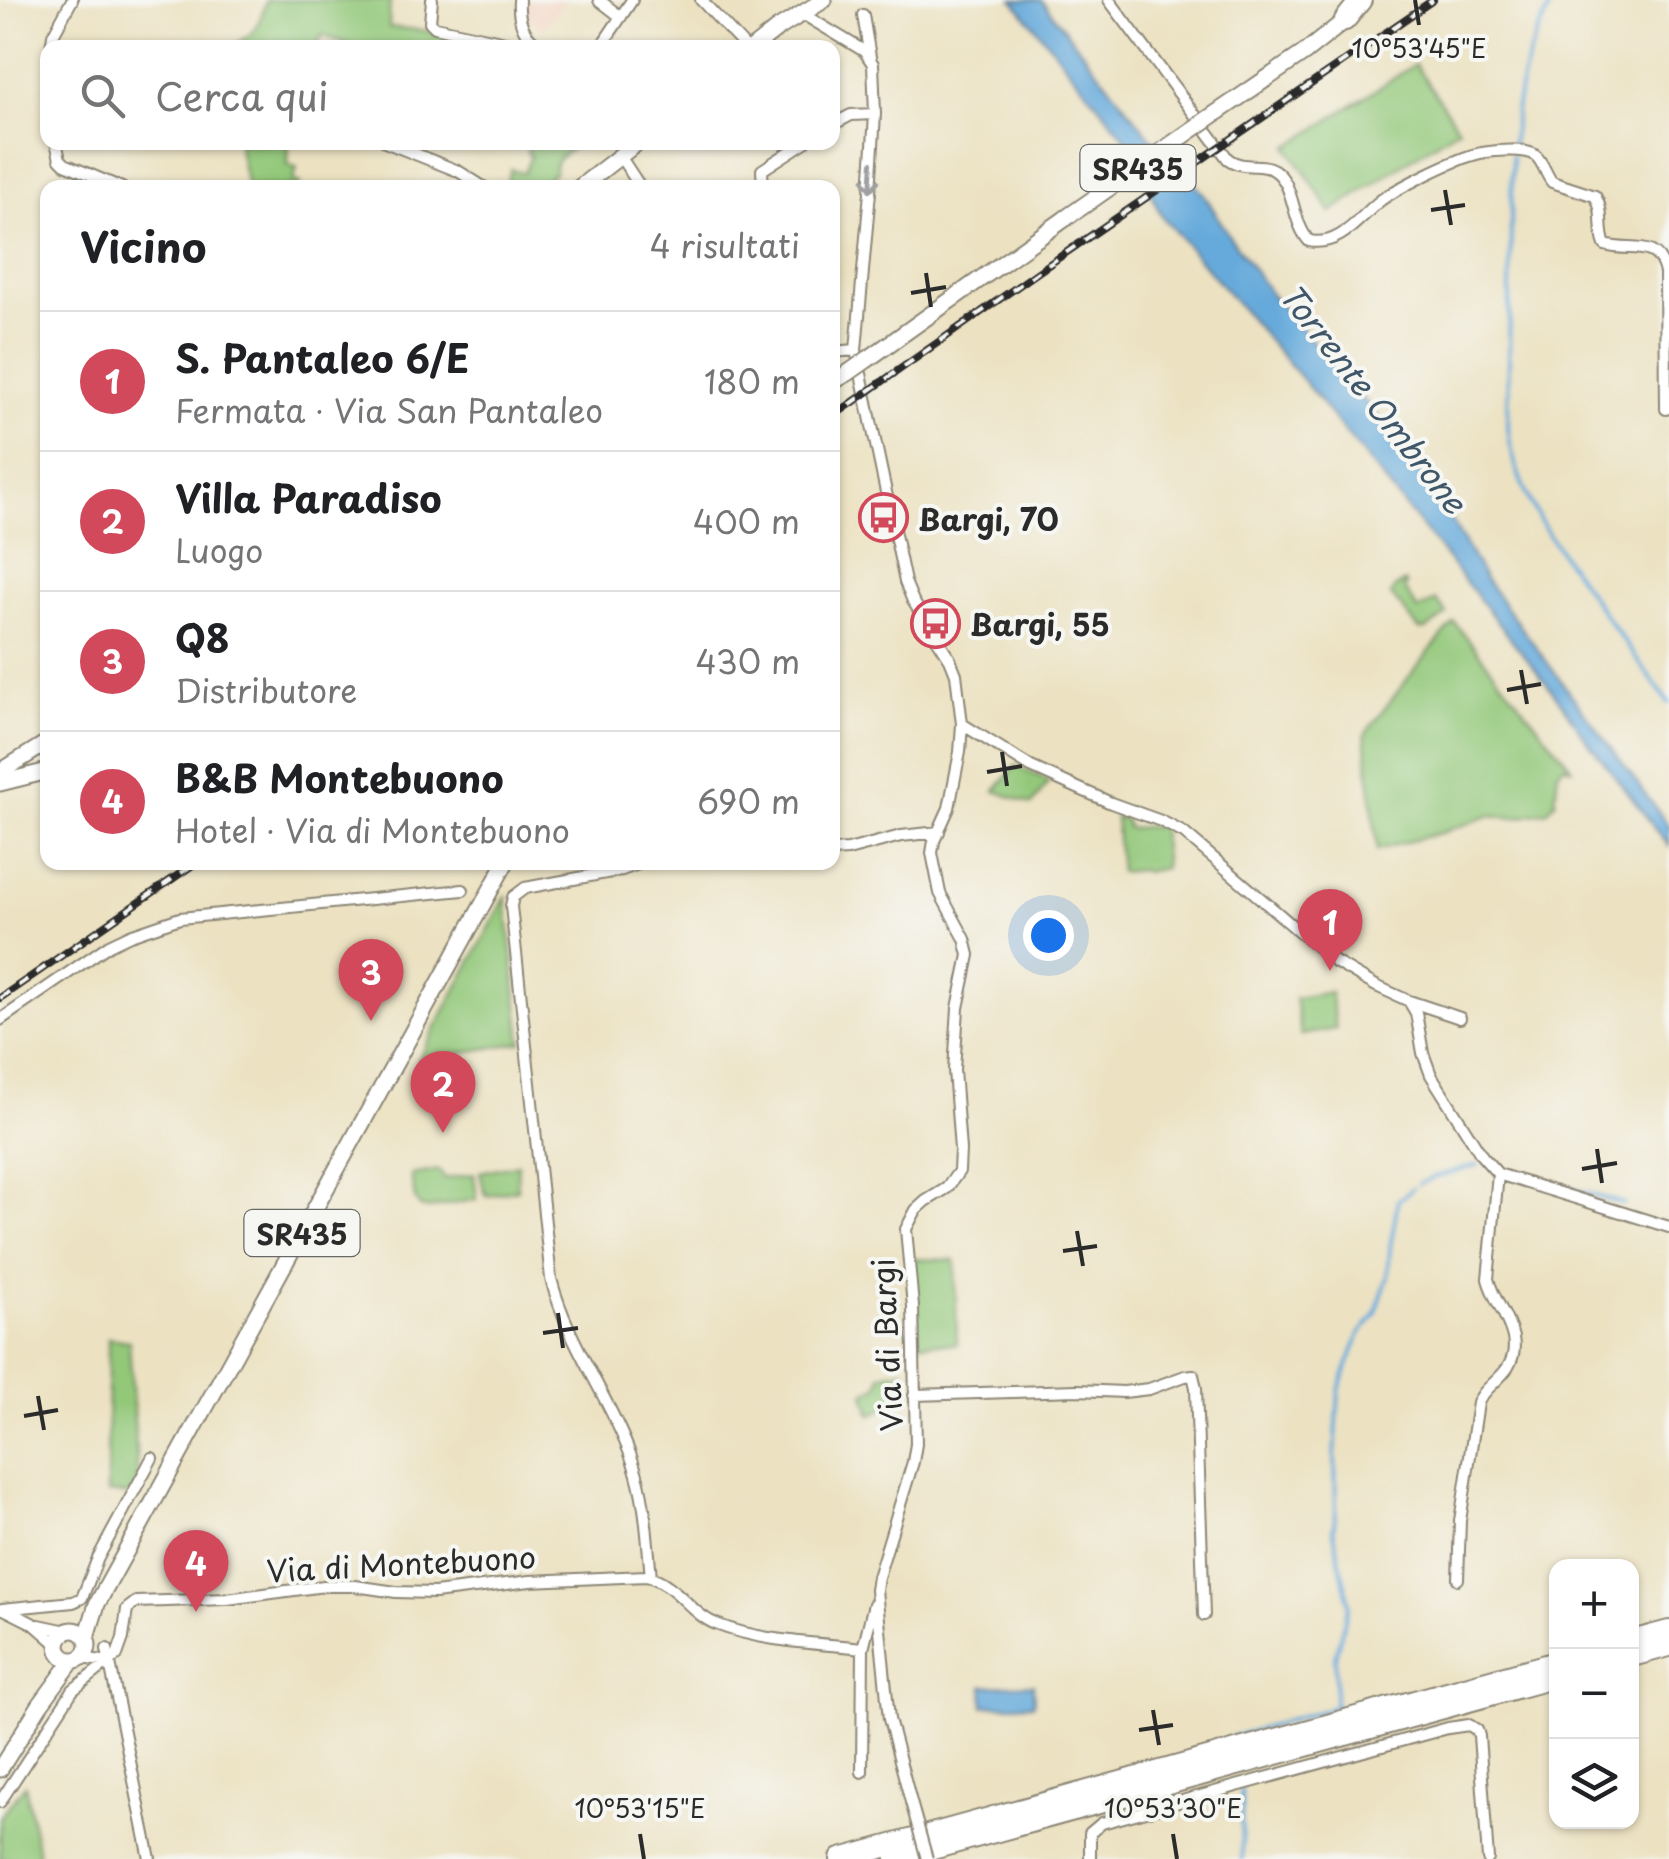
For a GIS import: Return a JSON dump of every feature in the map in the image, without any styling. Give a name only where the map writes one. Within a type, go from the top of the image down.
[{"type":"highway","points":[[1345,20],[1361,0]]},
{"type":"highway","points":[[1639,1639],[1669,1631]]},
{"type":"highway","points":[[1639,1654],[1669,1646]]},
{"type":"highway","points":[[841,1859],[1549,1664]]},
{"type":"highway","points":[[896,1859],[1549,1679]]},
{"type":"main road","points":[[764,40],[824,0]]},
{"type":"main road","name":"SR435","points":[[840,377],[862,355],[1304,53],[1370,0]]},
{"type":"main road","points":[[589,180],[628,150]]},
{"type":"main road","points":[[0,772],[40,747]]},
{"type":"main road","points":[[0,783],[40,773]]},
{"type":"main road","name":"SR435","points":[[75,1646],[502,870]]},
{"type":"main road","points":[[0,1769],[75,1646]]},
{"type":"street","points":[[52,40],[72,0]]},
{"type":"street","points":[[432,0],[430,22],[435,27],[495,40]]},
{"type":"street","points":[[519,0],[522,28],[533,40]]},
{"type":"street","points":[[599,0],[621,16]]},
{"type":"street","points":[[605,40],[632,0]]},
{"type":"street","points":[[701,0],[738,40]]},
{"type":"street","points":[[1109,0],[1228,158],[1243,166],[1271,168],[1281,176],[1298,226],[1309,241],[1338,237],[1388,196],[1484,152],[1532,153],[1552,182],[1595,196],[1605,245],[1653,251],[1662,262],[1666,410]]},
{"type":"street","points":[[801,13],[870,58]]},
{"type":"street","name":"Via di Bargi","points":[[863,14],[875,76],[875,114],[862,355],[904,582],[953,664],[962,724],[949,808],[932,853],[940,893],[969,951],[958,1008],[954,1070],[960,1166],[951,1184],[921,1205],[906,1229],[913,1307],[914,1462],[878,1576],[876,1598],[889,1719],[927,1859]]},
{"type":"street","points":[[840,121],[851,115],[875,114]]},
{"type":"street","points":[[58,150],[64,164],[103,180]]},
{"type":"street","points":[[405,150],[472,180]]},
{"type":"street","points":[[763,180],[762,170],[793,150]]},
{"type":"street","points":[[620,156],[635,180]]},
{"type":"street","points":[[840,353],[862,355]]},
{"type":"street","points":[[962,724],[1031,767],[1184,833],[1335,962],[1409,1001],[1460,1018]]},
{"type":"street","points":[[840,850],[901,836],[939,832]]},
{"type":"street","points":[[622,870],[525,888],[513,897],[511,912],[551,1279],[562,1311],[633,1462],[643,1498],[651,1577],[718,1625],[766,1636],[863,1648]]},
{"type":"street","points":[[0,1020],[109,945],[180,918],[462,890]]},
{"type":"street","points":[[1409,1001],[1416,1013],[1431,1076],[1482,1156],[1498,1174],[1669,1226]]},
{"type":"street","points":[[1458,1579],[1460,1521],[1478,1403],[1507,1368],[1514,1350],[1512,1334],[1488,1279],[1498,1174]]},
{"type":"street","points":[[914,1395],[1124,1392],[1193,1376],[1204,1615]]},
{"type":"street","points":[[1,1609],[82,1598],[98,1558],[152,1458]]},
{"type":"street","name":"Via di Montebuono","points":[[110,1662],[122,1643],[127,1609],[136,1602],[226,1599],[324,1586],[435,1592],[530,1581],[651,1577]]},
{"type":"street","points":[[862,1772],[863,1648],[876,1598]]},
{"type":"street","points":[[1,1609],[110,1662]]},
{"type":"street","points":[[75,1646],[107,1649],[122,1643]]},
{"type":"street","points":[[75,1646],[90,1676]]},
{"type":"street","points":[[107,1649],[150,1859]]},
{"type":"street","points":[[0,1802],[70,1693],[110,1662]]},
{"type":"street","points":[[1090,1859],[1090,1833],[1102,1824],[1466,1725],[1475,1728],[1479,1736],[1488,1859]]},
{"type":"shaded area","points":[[524,0],[565,0],[543,29],[525,14]]},
{"type":"green space","points":[[266,0],[390,0],[389,27],[466,40],[336,40],[322,35],[320,40],[242,40],[261,17]]},
{"type":"green space","points":[[1415,64],[1458,128],[1331,212],[1288,147]]},
{"type":"green space","points":[[239,150],[289,150],[288,165],[297,168],[293,180],[246,180]]},
{"type":"green space","points":[[570,150],[545,180],[507,180],[511,169],[524,173],[531,155],[527,153]]},
{"type":"green space","points":[[1405,582],[1404,588],[1418,610],[1436,600],[1447,614],[1426,630],[1419,629],[1391,595]]},
{"type":"green space","points":[[1454,622],[1572,768],[1564,765],[1558,771],[1555,802],[1547,811],[1513,818],[1491,815],[1377,850],[1365,734]]},
{"type":"green space","points":[[1016,766],[1049,781],[1032,805],[995,791]]},
{"type":"green space","points":[[1115,817],[1125,819],[1127,828],[1161,826],[1165,868],[1120,872]]},
{"type":"green space","points":[[506,897],[522,1042],[418,1061]]},
{"type":"green space","points":[[1330,992],[1336,1029],[1301,1035],[1295,998]]},
{"type":"green space","points":[[518,1164],[517,1189],[487,1196],[480,1172]]},
{"type":"green space","points":[[439,1170],[445,1179],[474,1174],[477,1199],[429,1209],[420,1207],[411,1175]]},
{"type":"green space","points":[[911,1259],[955,1260],[957,1344],[919,1343]]},
{"type":"green space","points":[[108,1338],[129,1341],[138,1481],[129,1495],[107,1493]]},
{"type":"green space","points":[[904,1370],[905,1398],[871,1415],[865,1393],[879,1385],[881,1374]]},
{"type":"green space","points":[[25,1785],[39,1859],[0,1859],[0,1817]]},
{"type":"water","points":[[1013,0],[1041,0],[1152,139],[1204,194],[1270,293],[1358,392],[1413,462],[1483,576],[1669,826],[1669,846],[1425,531],[1161,215],[1123,135]]},
{"type":"water","points":[[1033,1684],[1034,1704],[984,1706],[983,1686]]},
{"type":"waterway","points":[[1512,147],[1524,71],[1554,0]]},
{"type":"waterway","points":[[1512,155],[1508,426],[1518,474],[1550,537],[1669,703]]},
{"type":"waterway","points":[[1419,1184],[1478,1165]]},
{"type":"waterway","points":[[1508,1171],[1624,1204]]},
{"type":"waterway","points":[[1232,1737],[1335,1707],[1335,1656],[1349,1604],[1333,1529],[1339,1390],[1360,1334],[1375,1315],[1388,1277],[1398,1200],[1413,1188]]},
{"type":"waterway","points":[[1241,1790],[1242,1859]]},
{"type":"railway","points":[[840,411],[1433,0]]},
{"type":"railway","points":[[0,998],[185,870]]},
{"type":"place","name":"Bargi, 70","points":[[883,518]]},
{"type":"place","name":"Bargi, 55","points":[[935,623]]},
{"type":"place","name":"S. Pantaleo 6/E","points":[[1330,971]]},
{"type":"place","name":"Q8","points":[[371,1021]]},
{"type":"place","name":"Villa Paradiso","points":[[443,1133]]},
{"type":"place","name":"B&B Montebuono","points":[[196,1612]]},
{"type":"water label","name":"Torrente Ombrone","points":[[1374,398]]}]
